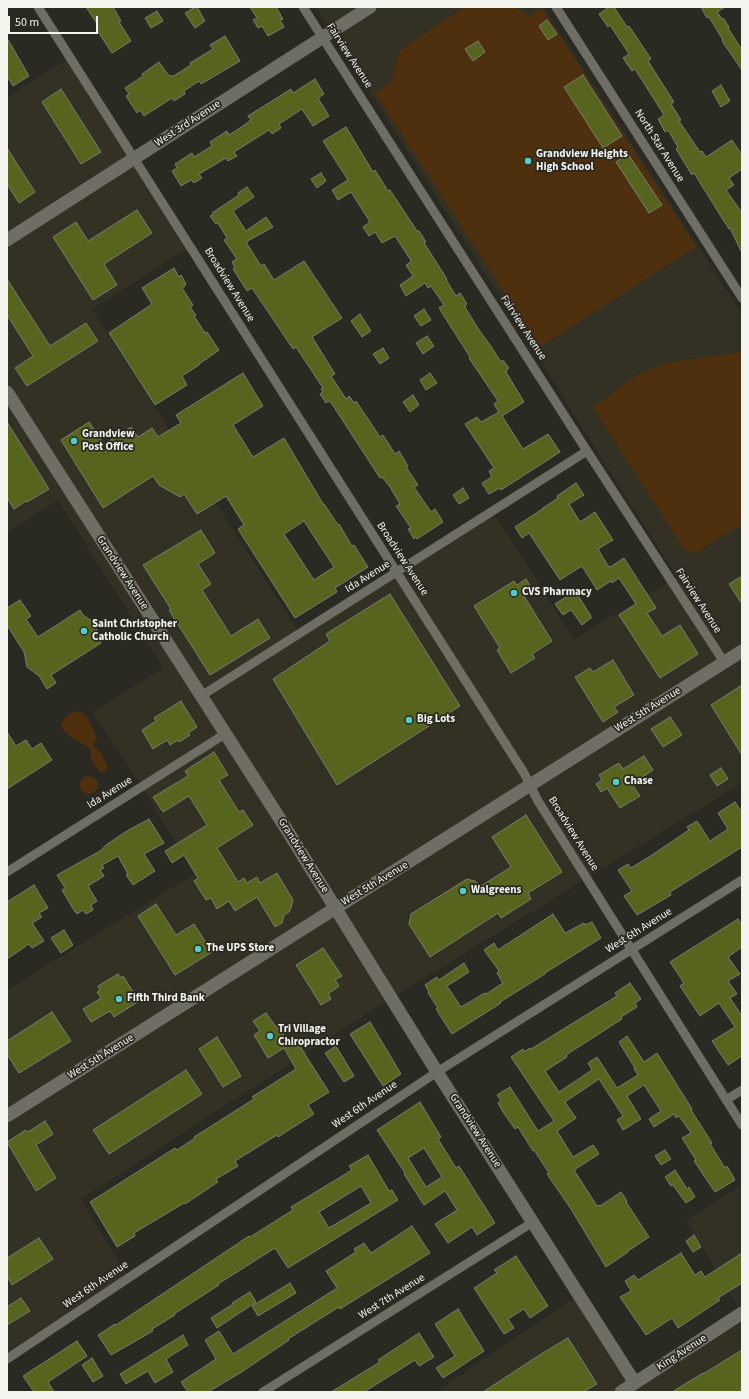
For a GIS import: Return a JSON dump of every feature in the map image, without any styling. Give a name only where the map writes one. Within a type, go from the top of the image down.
[{"type":"main road","name":"West 3rd Avenue","points":[[7,240],[370,7]]},
{"type":"main road","name":"Grandview Avenue","points":[[7,392],[635,1383]]},
{"type":"main road","name":"West 5th Avenue","points":[[7,1116],[742,651]]},
{"type":"main road","name":"King Avenue","points":[[621,1392],[742,1313]]},
{"type":"street","name":"Broadview Avenue","points":[[38,7],[521,768],[550,821],[742,1125]]},
{"type":"street","name":"Fairview Avenue","points":[[303,7],[724,662]]},
{"type":"street","name":"North Star Avenue","points":[[556,7],[742,298]]},
{"type":"street","name":"Ida Avenue","points":[[201,696],[587,451]]},
{"type":"street","name":"Ida Avenue","points":[[7,872],[225,734]]},
{"type":"street","name":"West 6th Avenue","points":[[7,1359],[437,1072],[742,880]]},
{"type":"street","points":[[726,1100],[742,1090]]},
{"type":"street","name":"West 7th Avenue","points":[[263,1392],[533,1222]]},
{"type":"shaded area","points":[[316,7],[543,7],[742,314],[742,783],[390,999],[81,1199],[130,1281],[7,1358],[7,990],[194,874],[137,779],[93,712],[163,668],[58,500],[9,532],[7,529],[7,97],[71,57],[192,248],[178,254],[92,309],[300,634],[494,513],[574,639],[677,577]]},
{"type":"shaded area","points":[[464,7],[516,7],[528,17],[542,8],[696,247],[540,347],[375,93],[391,83],[400,51]]},
{"type":"shaded area","points":[[742,352],[742,524],[695,553],[685,550],[593,407],[641,373],[671,362]]},
{"type":"shaded area","points":[[76,711],[81,712],[87,717],[94,730],[97,739],[93,745],[101,753],[108,768],[105,772],[100,772],[94,765],[91,758],[90,749],[75,740],[65,732],[61,726],[69,714]]},
{"type":"shaded area","points":[[89,776],[95,779],[98,785],[95,791],[89,794],[83,791],[80,785],[83,779]]},
{"type":"shaded area","points":[[742,1185],[742,1314],[686,1220]]},
{"type":"shaded area","points":[[577,1296],[635,1384],[742,1315],[742,1392],[436,1392]]},
{"type":"building","points":[[86,7],[113,7],[121,21],[119,22],[131,41],[112,53],[97,30],[100,28]]},
{"type":"building","points":[[197,7],[205,21],[195,28],[185,13]]},
{"type":"building","points":[[250,7],[276,7],[283,19],[280,20],[284,27],[268,36],[262,26],[258,28],[253,20],[257,18]]},
{"type":"building","points":[[609,7],[614,7],[627,27],[629,26],[651,59],[648,61],[674,102],[671,104],[681,120],[679,121],[700,152],[702,151],[706,157],[732,140],[742,155],[742,169],[729,178],[734,185],[726,190],[742,213],[742,253],[730,228],[729,229],[694,173],[692,175],[676,149],[678,147],[668,130],[665,132],[658,119],[664,115],[635,69],[632,71],[623,58],[629,54],[610,25],[608,27],[599,14]]},
{"type":"building","points":[[701,7],[725,7],[717,12],[729,27],[728,28],[742,50],[742,70],[722,41],[723,40],[709,17],[707,18]]},
{"type":"building","points":[[157,11],[163,21],[151,28],[145,18]]},
{"type":"building","points":[[547,20],[557,34],[548,40],[539,26]]},
{"type":"building","points":[[225,36],[240,61],[201,84],[199,81],[184,91],[185,94],[174,101],[172,98],[144,116],[140,110],[137,113],[126,96],[129,94],[125,88],[143,76],[142,74],[159,62],[169,76],[171,75],[172,77],[191,65],[190,63],[213,49],[210,45]]},
{"type":"building","points":[[7,38],[29,76],[13,86],[7,76]]},
{"type":"building","points":[[478,41],[485,52],[473,61],[465,49]]},
{"type":"building","points":[[583,75],[622,136],[603,148],[564,87]]},
{"type":"building","points":[[315,79],[324,94],[318,98],[329,116],[313,126],[302,109],[279,124],[281,128],[272,134],[269,130],[234,152],[237,156],[228,161],[226,158],[199,174],[202,178],[194,183],[191,180],[181,186],[172,171],[177,168],[175,164],[192,153],[194,157],[212,146],[210,142],[227,131],[229,135],[243,126],[251,120],[248,116],[291,89],[293,93]]},
{"type":"building","points":[[721,85],[730,101],[721,107],[712,91]]},
{"type":"building","points":[[61,89],[101,152],[81,164],[42,102]]},
{"type":"building","points":[[346,127],[373,172],[375,170],[388,191],[390,190],[417,231],[419,231],[426,242],[424,243],[456,296],[460,293],[467,304],[465,306],[466,309],[479,330],[501,362],[503,360],[509,368],[506,372],[524,402],[502,416],[523,449],[548,434],[560,452],[501,490],[500,488],[489,494],[482,483],[492,477],[489,471],[494,468],[465,424],[477,417],[481,422],[499,412],[494,404],[498,401],[469,358],[470,357],[439,308],[444,305],[431,286],[428,288],[425,283],[406,296],[400,285],[413,276],[406,265],[411,262],[395,236],[382,243],[375,232],[369,236],[363,227],[370,222],[351,192],[338,200],[332,190],[348,180],[323,141]]},
{"type":"building","points":[[7,148],[35,192],[19,203],[7,184]]},
{"type":"building","points":[[628,154],[662,205],[649,213],[616,162]]},
{"type":"building","points":[[321,173],[326,181],[317,188],[311,179]]},
{"type":"building","points":[[247,187],[254,197],[233,211],[246,231],[266,217],[273,227],[246,242],[261,266],[264,264],[274,280],[304,261],[342,318],[312,337],[335,374],[331,376],[346,399],[349,396],[354,403],[356,401],[380,437],[383,435],[395,454],[399,451],[408,466],[406,467],[418,485],[414,487],[431,512],[435,509],[443,522],[417,539],[416,537],[414,539],[408,529],[411,528],[396,506],[400,504],[390,487],[382,477],[380,478],[332,404],[329,401],[326,403],[320,394],[323,392],[321,389],[323,388],[296,347],[293,349],[252,288],[247,291],[233,269],[235,268],[232,262],[237,259],[224,240],[227,238],[218,223],[216,224],[210,216],[213,215],[212,213],[239,195],[238,193]]},
{"type":"building","points":[[137,210],[152,233],[104,264],[117,285],[93,300],[53,237],[76,222],[88,241]]},
{"type":"building","points":[[174,268],[179,277],[181,275],[186,284],[182,288],[193,305],[190,307],[196,315],[194,316],[205,333],[207,332],[219,350],[182,376],[187,385],[155,405],[109,333],[152,304],[142,288]]},
{"type":"building","points":[[7,279],[50,346],[86,323],[98,341],[27,386],[15,368],[33,356],[7,315]]},
{"type":"building","points":[[424,309],[431,320],[421,326],[414,316]]},
{"type":"building","points":[[360,314],[371,331],[362,337],[351,321]]},
{"type":"building","points":[[427,336],[434,346],[423,354],[416,343]]},
{"type":"building","points":[[383,348],[389,358],[380,364],[373,354]]},
{"type":"building","points":[[243,373],[263,406],[233,425],[253,457],[284,438],[323,504],[338,525],[339,524],[352,546],[354,545],[368,567],[335,588],[337,592],[295,618],[238,529],[244,525],[226,496],[197,514],[184,494],[180,497],[159,485],[153,476],[103,508],[61,440],[89,422],[104,444],[131,427],[138,437],[152,428],[158,437],[181,423],[176,415]],"holes":[[[304,521],[334,567],[314,580],[284,534]]]},
{"type":"building","points":[[430,373],[437,383],[426,390],[420,380]]},
{"type":"building","points":[[413,395],[419,405],[410,412],[403,402]]},
{"type":"building","points":[[7,422],[49,489],[14,509],[7,498]]},
{"type":"building","points":[[576,483],[584,495],[569,504],[580,522],[595,512],[613,540],[598,549],[608,566],[610,567],[624,558],[656,608],[647,613],[662,636],[680,625],[698,654],[660,678],[619,615],[636,604],[619,578],[597,590],[582,566],[560,580],[529,533],[522,538],[515,527],[558,498],[557,496]]},
{"type":"building","points":[[463,488],[469,498],[459,504],[453,495]]},
{"type":"building","points":[[201,530],[215,553],[198,564],[211,584],[202,590],[231,636],[258,619],[270,638],[210,675],[169,610],[171,609],[143,565]]},
{"type":"building","points":[[742,576],[742,604],[729,584]]},
{"type":"building","name":"CVS Pharmacy","points":[[526,579],[531,588],[522,593],[552,641],[532,654],[535,658],[511,673],[497,650],[500,648],[474,606],[514,581],[517,585]]},
{"type":"building","points":[[575,591],[591,616],[591,618],[582,625],[571,610],[563,615],[555,604]]},
{"type":"building","points":[[390,594],[460,706],[337,785],[273,679],[330,641],[326,634]]},
{"type":"building","points":[[20,600],[31,616],[26,619],[38,637],[80,610],[83,615],[96,624],[98,638],[101,643],[51,675],[56,683],[47,689],[39,676],[27,667],[24,652],[7,625],[7,608]]},
{"type":"building","points":[[613,660],[634,695],[614,707],[618,712],[603,722],[575,677],[590,668],[593,672]]},
{"type":"building","points":[[742,685],[742,755],[711,705]]},
{"type":"building","points":[[181,701],[197,727],[188,733],[190,735],[179,742],[178,740],[170,745],[167,740],[153,749],[142,730],[156,721],[154,718]]},
{"type":"building","points":[[670,717],[682,735],[663,747],[651,729]]},
{"type":"building","points":[[7,732],[16,746],[26,740],[32,749],[41,743],[52,760],[7,789]]},
{"type":"building","points":[[214,752],[228,775],[219,780],[239,812],[243,810],[253,825],[217,848],[238,882],[244,878],[247,883],[257,877],[260,883],[277,873],[293,900],[289,912],[284,915],[282,923],[275,927],[257,897],[235,911],[229,901],[217,909],[211,898],[206,900],[194,881],[198,878],[184,855],[172,863],[165,851],[207,825],[189,796],[163,812],[153,797],[188,776],[185,771]]},
{"type":"building","name":"Chase","points":[[644,756],[653,770],[632,784],[640,796],[620,808],[607,788],[601,792],[596,784],[602,780],[599,775],[619,763],[623,769]]},
{"type":"building","points":[[721,768],[728,779],[717,786],[710,775]]},
{"type":"building","points":[[735,802],[742,812],[742,847],[670,892],[671,895],[637,915],[624,896],[632,891],[618,870],[628,864],[631,868],[652,855],[689,830],[687,827],[697,821],[710,841],[728,829],[718,813]]},
{"type":"building","points":[[526,815],[562,872],[528,893],[531,899],[501,918],[498,913],[430,957],[409,924],[411,914],[467,879],[475,881],[481,886],[511,867],[492,837]]},
{"type":"building","points":[[149,819],[164,843],[144,854],[155,871],[133,885],[126,875],[128,874],[118,856],[102,865],[104,868],[100,870],[104,876],[88,886],[97,901],[91,905],[93,910],[86,914],[83,910],[77,914],[62,890],[65,888],[57,875],[100,851],[106,845],[127,831]]},
{"type":"building","points":[[34,885],[48,908],[39,913],[42,917],[32,923],[44,941],[32,948],[29,944],[7,959],[7,902]]},
{"type":"building","points":[[156,904],[176,935],[194,924],[212,952],[175,975],[138,916]]},
{"type":"building","points":[[553,914],[565,933],[584,923],[585,925],[592,922],[601,938],[452,1034],[436,1009],[438,1008],[428,993],[429,992],[425,985],[437,977],[439,980],[464,963],[469,972],[447,986],[461,1007],[485,993],[486,994],[503,983],[497,973],[499,971],[484,950],[494,943],[498,950]]},
{"type":"building","points":[[738,919],[742,925],[742,947],[728,957],[740,974],[728,981],[737,994],[730,998],[742,1016],[742,1056],[728,1065],[712,1041],[735,1027],[719,1003],[700,1016],[680,986],[684,983],[670,962]]},
{"type":"building","points":[[64,930],[73,945],[61,953],[51,938]]},
{"type":"building","points":[[323,948],[342,976],[335,980],[339,986],[328,994],[331,999],[321,1005],[296,965]]},
{"type":"building","name":"Fifth Third Bank","points":[[118,974],[121,978],[123,976],[139,1001],[114,1017],[110,1011],[91,1022],[83,1009],[101,998],[97,992],[100,990],[98,986]]},
{"type":"building","points":[[630,983],[641,999],[635,1003],[637,1007],[621,1017],[622,1019],[566,1055],[567,1057],[545,1071],[559,1092],[592,1070],[588,1063],[597,1057],[617,1088],[638,1075],[619,1042],[627,1036],[644,1062],[657,1053],[712,1143],[710,1144],[725,1168],[727,1166],[735,1180],[715,1192],[694,1161],[696,1160],[682,1138],[691,1133],[679,1116],[676,1118],[674,1114],[654,1127],[649,1119],[661,1111],[644,1085],[627,1096],[641,1119],[623,1130],[617,1120],[623,1116],[599,1079],[565,1102],[576,1118],[557,1131],[573,1157],[593,1145],[599,1154],[574,1170],[597,1206],[600,1206],[621,1192],[649,1237],[606,1267],[571,1209],[547,1174],[549,1173],[534,1150],[533,1151],[518,1127],[515,1129],[503,1112],[498,1103],[501,1101],[497,1095],[510,1087],[538,1131],[554,1121],[511,1057],[523,1049],[524,1052],[530,1048],[531,1049],[617,996],[615,993]]},
{"type":"building","points":[[52,1012],[71,1041],[19,1073],[7,1054],[7,1041]]},
{"type":"building","points":[[266,1013],[276,1027],[278,1026],[287,1041],[294,1037],[329,1092],[308,1105],[314,1114],[278,1137],[277,1135],[235,1161],[238,1166],[216,1179],[218,1182],[185,1204],[184,1203],[134,1233],[135,1236],[117,1247],[90,1202],[175,1148],[177,1150],[195,1138],[194,1137],[254,1099],[252,1097],[296,1069],[284,1048],[268,1058],[254,1035],[260,1031],[253,1021]]},
{"type":"building","points":[[370,1022],[401,1074],[383,1086],[350,1034]]},
{"type":"building","points":[[217,1037],[241,1076],[223,1087],[199,1049]]},
{"type":"building","points":[[336,1046],[354,1076],[344,1082],[325,1053]]},
{"type":"building","points":[[186,1070],[202,1094],[109,1154],[93,1130]]},
{"type":"building","points":[[420,1102],[441,1137],[438,1139],[456,1168],[459,1166],[495,1223],[477,1235],[472,1227],[448,1243],[435,1224],[457,1210],[445,1191],[424,1205],[377,1130]],"holes":[[[424,1148],[442,1177],[426,1187],[408,1158]]]},
{"type":"building","points":[[45,1121],[53,1134],[36,1145],[56,1178],[36,1191],[7,1142],[26,1130],[28,1132]]},
{"type":"building","points":[[665,1150],[671,1159],[661,1165],[655,1156]]},
{"type":"building","points":[[368,1155],[389,1191],[392,1190],[398,1200],[288,1268],[275,1248],[218,1284],[219,1285],[152,1329],[153,1331],[111,1355],[98,1335],[115,1324],[116,1325],[249,1236],[250,1237],[293,1210],[291,1207],[352,1170],[349,1166]],"holes":[[[361,1186],[371,1203],[329,1228],[319,1212]]]},
{"type":"building","points":[[675,1170],[687,1189],[689,1187],[695,1197],[686,1203],[665,1177]]},
{"type":"building","points":[[412,1226],[430,1253],[340,1309],[339,1307],[315,1322],[240,1373],[208,1392],[188,1392],[181,1382],[216,1359],[205,1340],[219,1331],[233,1354],[337,1288],[326,1271],[356,1252],[354,1249],[364,1243],[371,1253]]},
{"type":"building","points":[[694,1235],[701,1247],[693,1252],[686,1241]]},
{"type":"building","points":[[39,1238],[53,1259],[12,1285],[7,1276],[7,1258]]},
{"type":"building","points":[[681,1253],[695,1275],[701,1271],[705,1277],[742,1253],[742,1283],[718,1298],[720,1300],[678,1328],[672,1318],[646,1335],[620,1297],[631,1291],[625,1281],[634,1275],[638,1280]]},
{"type":"building","points":[[516,1256],[548,1306],[530,1318],[524,1309],[508,1319],[514,1328],[504,1334],[474,1288],[497,1273],[494,1270]]},
{"type":"building","points":[[290,1283],[296,1293],[258,1316],[252,1306]]},
{"type":"building","points":[[250,1292],[256,1302],[217,1328],[211,1318]]},
{"type":"building","points":[[21,1298],[30,1311],[7,1325],[7,1307]]},
{"type":"building","points":[[458,1309],[484,1351],[443,1378],[436,1368],[455,1356],[435,1324]]},
{"type":"building","points":[[419,1333],[434,1357],[419,1366],[415,1360],[364,1392],[331,1392],[380,1362],[378,1360]]},
{"type":"building","points":[[183,1335],[188,1345],[166,1359],[173,1372],[155,1383],[148,1371],[126,1384],[120,1374]]},
{"type":"building","points":[[568,1338],[597,1384],[583,1392],[483,1392],[541,1354]]},
{"type":"building","points":[[77,1341],[87,1356],[48,1382],[54,1392],[34,1392],[23,1376]]},
{"type":"building","points":[[742,1350],[742,1392],[672,1392],[703,1374]]},
{"type":"building","points":[[92,1358],[103,1376],[93,1382],[82,1365]]},
{"type":"place","name":"Grandview Heights High School","points":[[528,161]]},
{"type":"place","name":"Grandview Post Office","points":[[74,441]]},
{"type":"place","name":"CVS Pharmacy","points":[[514,593]]},
{"type":"place","name":"Saint Christopher Catholic Church","points":[[84,631]]},
{"type":"place","name":"Big Lots","points":[[409,720]]},
{"type":"place","name":"Chase","points":[[616,782]]},
{"type":"place","name":"Walgreens","points":[[463,891]]},
{"type":"place","name":"The UPS Store","points":[[198,949]]},
{"type":"place","name":"Fifth Third Bank","points":[[119,999]]},
{"type":"place","name":"Tri Village Chiropractor","points":[[270,1036]]}]
